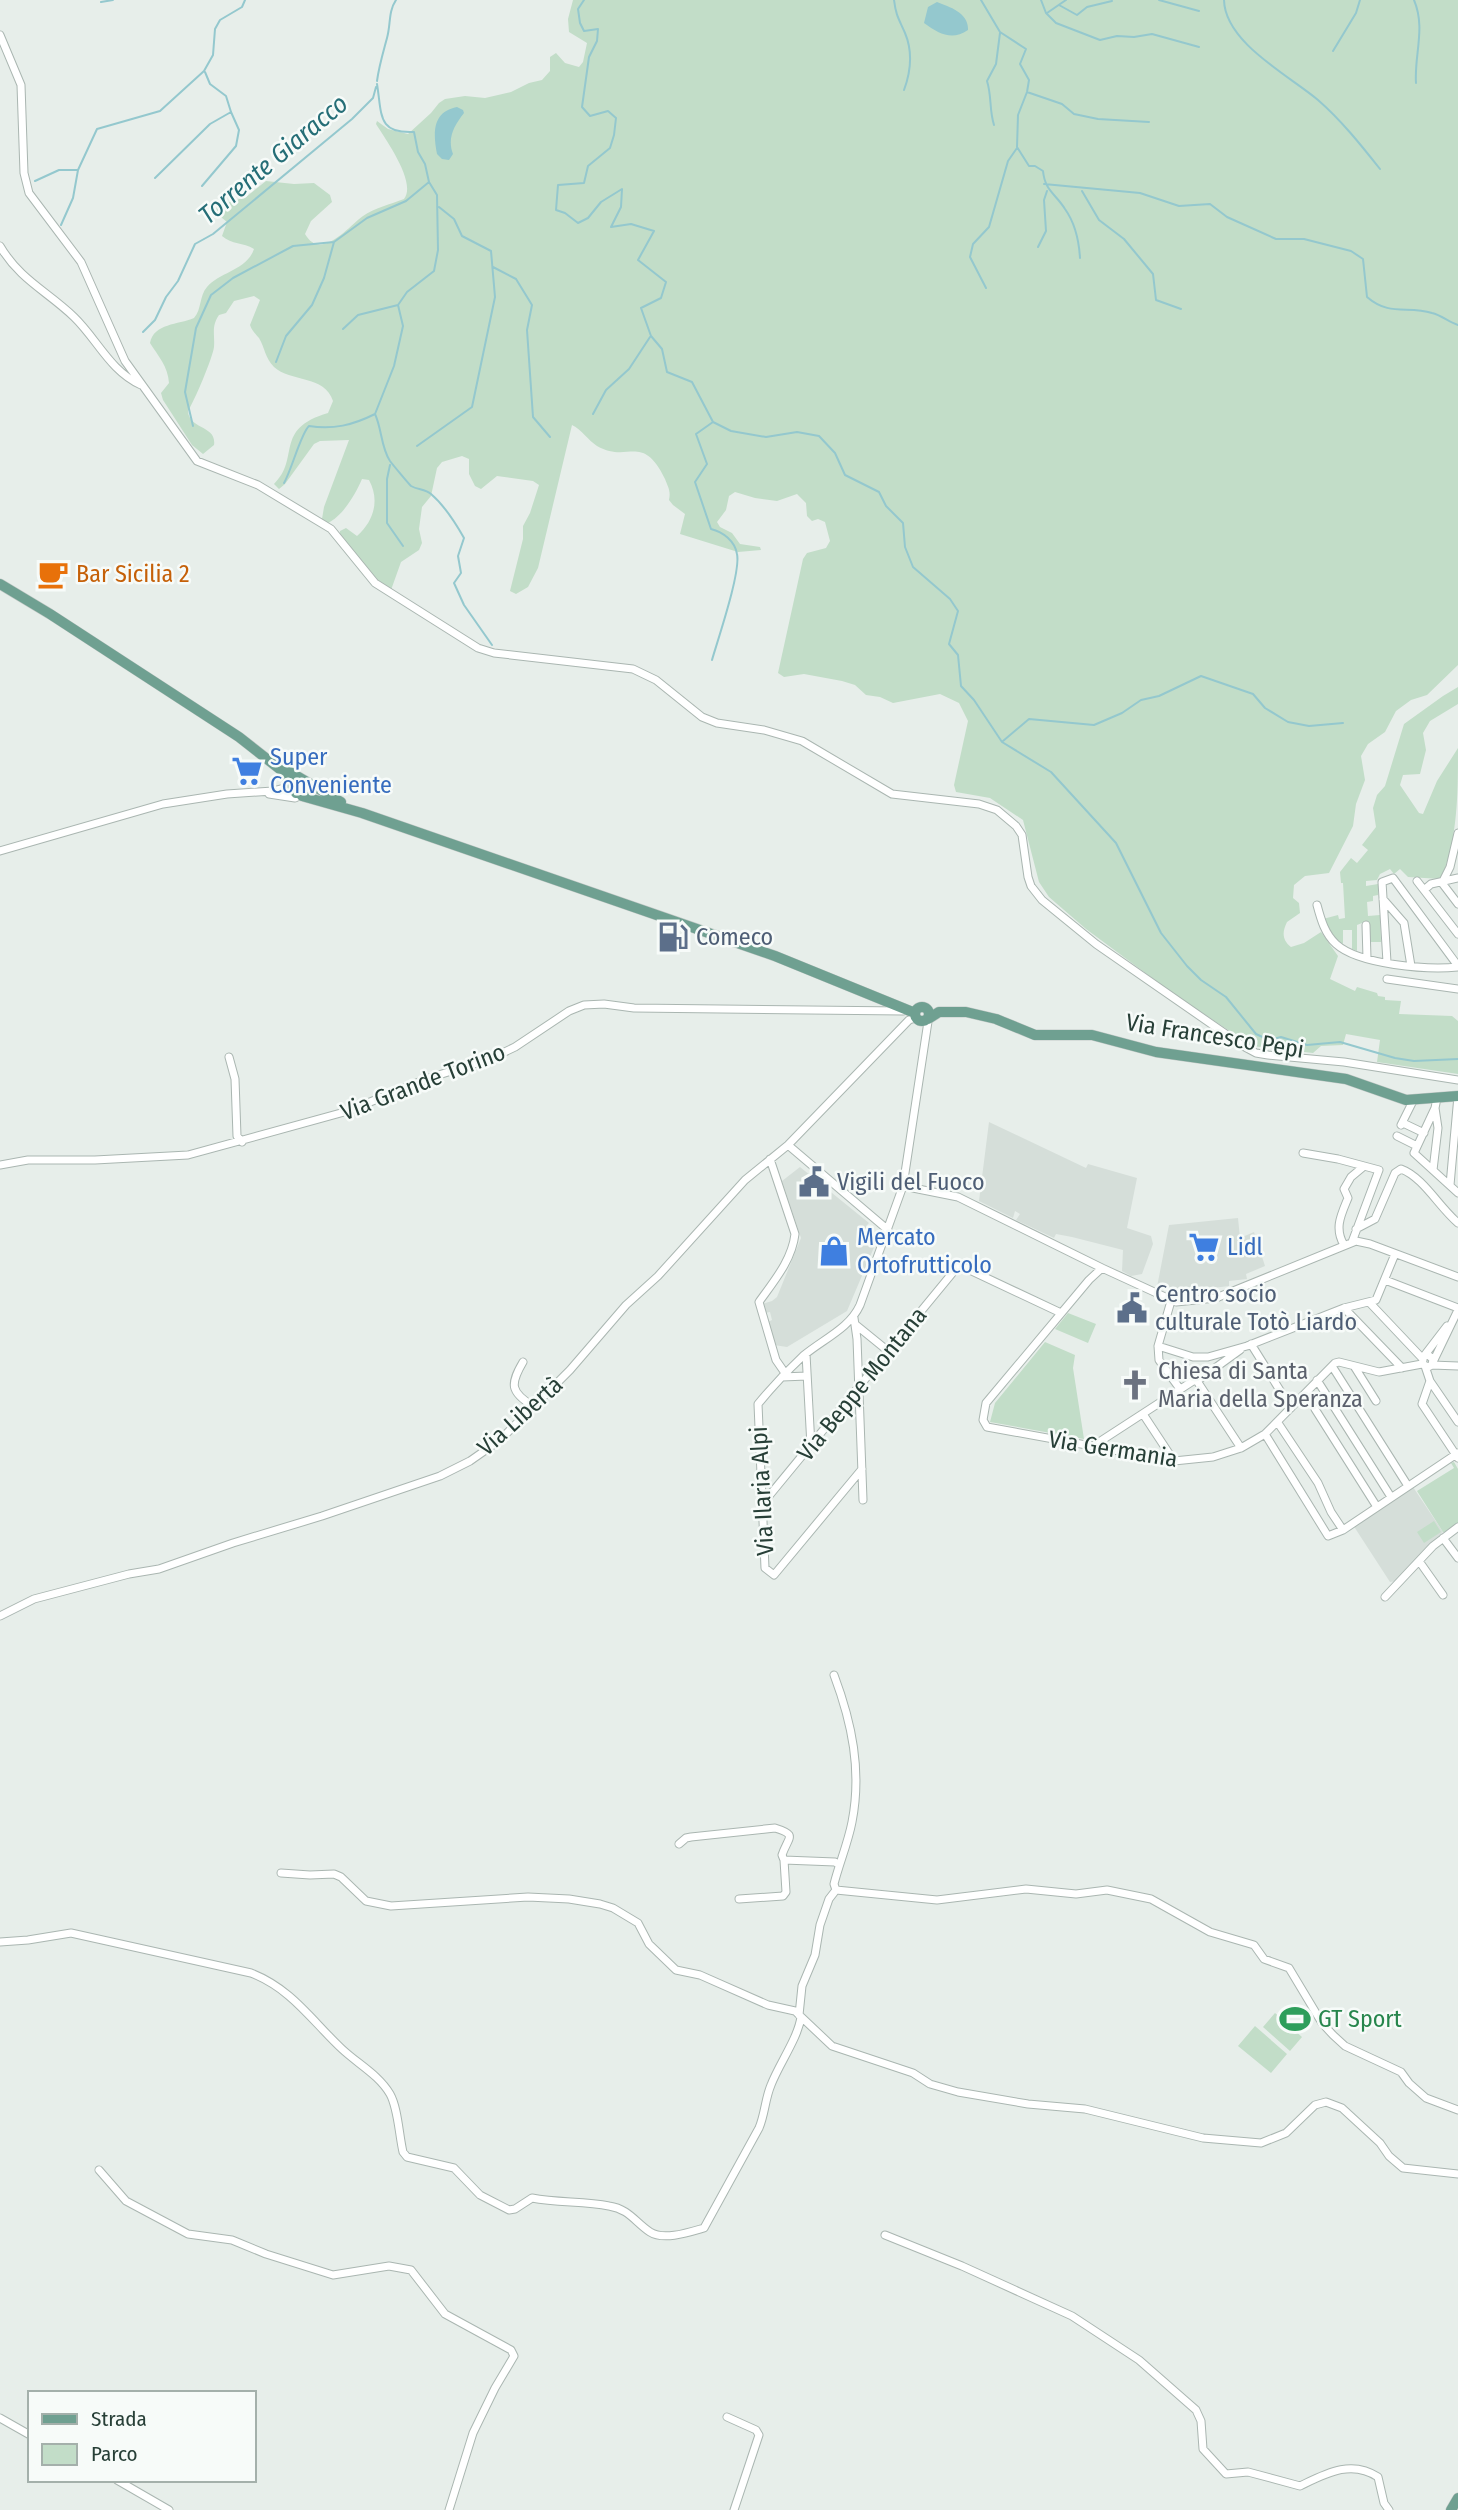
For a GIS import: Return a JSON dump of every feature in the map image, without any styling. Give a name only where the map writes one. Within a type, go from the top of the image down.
[{"type":"main road","points":[[0,584],[239,737],[272,762],[299,789],[775,956],[829,980],[921,1014]]},
{"type":"main road","points":[[874,997],[885,1007],[921,1014]]},
{"type":"main road","name":"Via Francesco Pepi","points":[[921,1014],[950,1007],[996,1019],[1035,1035],[1092,1035],[1156,1052],[1346,1079],[1413,1101],[1436,1103],[1458,1096]]},
{"type":"main road","points":[[1451,2510],[1458,2498]]},
{"type":"street","points":[[0,35],[21,85],[24,173],[29,193],[81,262],[117,347],[197,461],[258,485],[331,529],[375,583],[478,648],[494,653],[633,669],[656,680],[702,717],[717,723],[764,730],[802,741],[892,794],[979,804],[998,810],[1016,825],[1023,835],[1031,886],[1042,900],[1096,944],[1256,1053],[1344,1062],[1458,1080]]},
{"type":"street","points":[[0,246],[25,279],[83,326],[94,344],[115,366],[145,387]]},
{"type":"street","points":[[258,793],[299,789]]},
{"type":"street","points":[[0,851],[163,804],[226,794],[299,789]]},
{"type":"street","points":[[1442,883],[1450,867],[1458,834]]},
{"type":"street","points":[[1317,905],[1324,929],[1330,938],[1346,951],[1367,958],[1387,962],[1411,966],[1440,969],[1458,966],[1393,878],[1382,882],[1387,962]]},
{"type":"street","points":[[1424,890],[1431,884],[1458,878]]},
{"type":"street","points":[[1417,881],[1458,934]]},
{"type":"street","points":[[1442,883],[1458,904]]},
{"type":"street","points":[[1383,898],[1404,922],[1411,966]]},
{"type":"street","points":[[1404,922],[1418,911]]},
{"type":"street","points":[[1366,925],[1367,958]]},
{"type":"street","points":[[1387,979],[1458,989]]},
{"type":"street","name":"Via Grande Torino","points":[[0,1165],[27,1160],[95,1160],[188,1155],[242,1142],[348,1111],[429,1078],[490,1059],[515,1047],[569,1011],[594,1003],[634,1008],[885,1007]]},
{"type":"street","points":[[863,1500],[855,1322],[903,1186],[924,1045],[921,1014]]},
{"type":"street","name":"Via Libertà","points":[[0,1616],[34,1599],[129,1574],[159,1569],[440,1476],[482,1453],[500,1440],[570,1370],[626,1305],[694,1239],[745,1180],[788,1145],[909,1020],[921,1014]]},
{"type":"street","points":[[229,1057],[235,1079],[237,1136],[242,1142]]},
{"type":"street","points":[[1450,1185],[1458,1096]]},
{"type":"street","points":[[1413,1101],[1402,1124],[1424,1133]]},
{"type":"street","points":[[1436,1103],[1414,1153],[1458,1193]]},
{"type":"street","points":[[1433,1170],[1438,1128],[1436,1103]]},
{"type":"street","points":[[1397,1136],[1417,1146]]},
{"type":"street","points":[[788,1145],[888,1230]]},
{"type":"street","points":[[1303,1153],[1379,1170],[1348,1243]]},
{"type":"street","points":[[770,1159],[795,1234],[786,1263],[759,1302],[783,1375]]},
{"type":"street","points":[[1348,1243],[1338,1231],[1348,1198],[1344,1189],[1351,1177],[1365,1166]]},
{"type":"street","points":[[1356,1229],[1375,1219],[1395,1173],[1401,1169],[1419,1179],[1435,1201],[1458,1223]]},
{"type":"street","points":[[903,1186],[958,1196],[1171,1301],[1182,1303],[1216,1298],[1297,1267],[1348,1243],[1363,1241],[1458,1277]]},
{"type":"street","points":[[1157,1346],[1198,1358],[1217,1355],[1344,1308],[1369,1302],[1379,1296],[1395,1254]]},
{"type":"street","name":"Via Beppe Montana","points":[[764,1503],[959,1265],[1061,1313]]},
{"type":"street","points":[[1061,1313],[1102,1268]]},
{"type":"street","points":[[1385,1280],[1457,1312],[1426,1362]]},
{"type":"street","points":[[1171,1301],[1157,1346],[1159,1360],[1180,1389]]},
{"type":"street","points":[[1369,1302],[1426,1362],[1430,1381],[1458,1422]]},
{"type":"street","points":[[1344,1308],[1402,1368]]},
{"type":"street","name":"Via Germania","points":[[1061,1313],[986,1403],[983,1420],[987,1427],[1174,1461],[1213,1457],[1241,1448],[1265,1434],[1332,1366]]},
{"type":"street","points":[[783,1375],[806,1354],[855,1322]]},
{"type":"street","points":[[855,1322],[888,1351]]},
{"type":"street","points":[[1092,1446],[1180,1389],[1197,1381],[1249,1345]]},
{"type":"street","points":[[1249,1345],[1291,1408]]},
{"type":"street","points":[[806,1354],[811,1446]]},
{"type":"street","points":[[523,1362],[514,1378],[513,1386],[522,1398],[533,1406]]},
{"type":"street","points":[[1408,1486],[1332,1366],[1339,1362],[1379,1372],[1426,1362],[1458,1366]]},
{"type":"street","points":[[1354,1366],[1376,1401]]},
{"type":"street","points":[[783,1375],[807,1376]]},
{"type":"street","name":"Via Ilaria Alpi","points":[[783,1375],[758,1404],[765,1567],[774,1575],[862,1469]]},
{"type":"street","points":[[1317,1380],[1391,1497]]},
{"type":"street","points":[[1197,1381],[1241,1448]]},
{"type":"street","points":[[1265,1434],[1325,1534],[1332,1535],[1457,1456],[1422,1404],[1430,1381]]},
{"type":"street","points":[[1315,1409],[1377,1507]]},
{"type":"street","points":[[1143,1414],[1174,1461]]},
{"type":"street","points":[[1278,1423],[1318,1483],[1331,1512],[1343,1530]]},
{"type":"street","points":[[1385,1597],[1443,1538],[1458,1529]]},
{"type":"street","points":[[1443,1538],[1458,1558]]},
{"type":"street","points":[[1419,1561],[1443,1595]]},
{"type":"street","points":[[834,1675],[847,1710],[855,1753],[857,1784],[852,1821],[834,1884],[836,1890]]},
{"type":"street","points":[[679,1844],[691,1837],[775,1828],[788,1832],[790,1835],[782,1855],[786,1892],[783,1896],[739,1899]]},
{"type":"street","points":[[784,1860],[835,1862],[839,1865]]},
{"type":"street","points":[[281,1872],[334,1874],[341,1877],[366,1901],[391,1906],[528,1898],[569,1899],[600,1904],[613,1908],[638,1923],[649,1944],[676,1970],[709,1978],[768,2005],[788,2009],[800,2016],[832,2046],[913,2073],[930,2084],[958,2092],[1028,2104],[1085,2109],[1203,2138],[1261,2143],[1294,2127],[1315,2105],[1326,2102],[1342,2108],[1403,2168],[1458,2174]]},
{"type":"street","points":[[836,1890],[937,1900],[1026,1889],[1076,1894],[1107,1890],[1151,1899],[1210,1932],[1254,1945],[1264,1959],[1289,1968],[1322,2023],[1345,2046],[1401,2072],[1426,2098],[1458,2110]]},
{"type":"street","points":[[0,1942],[71,1933],[251,1973],[266,1979],[301,2004],[342,2049],[383,2084],[394,2103],[403,2152],[407,2157],[454,2168],[480,2195],[509,2210],[532,2198],[550,2202],[607,2205],[624,2211],[650,2231],[662,2235],[688,2233],[704,2228],[763,2119],[765,2099],[800,2016],[802,1986],[818,1947],[820,1925],[829,1899],[836,1890]]},
{"type":"street","points":[[99,2170],[126,2201],[188,2234],[232,2240],[333,2275],[389,2266],[411,2270],[445,2314],[511,2350],[514,2356],[512,2361],[473,2433],[449,2510]]},
{"type":"street","points":[[885,2235],[962,2266],[1072,2316],[1139,2360],[1196,2410],[1201,2421],[1203,2449],[1226,2474],[1248,2472],[1300,2486],[1331,2470],[1368,2470],[1378,2477],[1384,2503],[1389,2510]]},
{"type":"street","points":[[727,2417],[756,2430],[759,2435],[734,2510]]},
{"type":"street","points":[[0,2418],[28,2434]]},
{"type":"street","points":[[120,2482],[169,2510]]},
{"type":"shaded area","points":[[989,1122],[1086,1168],[1088,1164],[1137,1178],[1127,1228],[1151,1236],[1153,1244],[1142,1274],[1131,1276],[1122,1271],[1123,1250],[1056,1234],[1054,1238],[1016,1220],[1020,1214],[1015,1211],[1013,1218],[979,1201]]},
{"type":"shaded area","name":"Mercato Ortofrutticolo","points":[[800,1167],[869,1223],[866,1226],[871,1243],[875,1245],[847,1311],[787,1347],[774,1345],[768,1322],[772,1320],[770,1312],[765,1313],[762,1304],[777,1297],[801,1238],[782,1181]]},
{"type":"shaded area","points":[[1238,1218],[1240,1238],[1254,1232],[1265,1266],[1246,1274],[1247,1279],[1229,1281],[1229,1286],[1172,1293],[1170,1288],[1157,1287],[1169,1225]]},
{"type":"shaded area","points":[[1413,1487],[1443,1532],[1397,1581],[1390,1582],[1353,1525]]},
{"type":"green space","points":[[573,0],[1458,0],[1458,665],[1427,695],[1411,700],[1396,711],[1385,732],[1368,744],[1361,756],[1365,780],[1356,804],[1353,826],[1329,873],[1305,876],[1294,885],[1293,898],[1299,903],[1300,913],[1287,922],[1284,939],[1291,947],[1304,943],[1321,932],[1338,956],[1330,979],[1355,991],[1357,987],[1377,993],[1378,996],[1385,997],[1385,1000],[1401,1001],[1399,1014],[1452,1016],[1458,1021],[1458,1074],[1377,1062],[1380,1040],[1346,1034],[1343,1045],[1321,1046],[1313,1053],[1252,1046],[1171,992],[1086,929],[1049,897],[1039,882],[1023,820],[990,798],[956,792],[954,785],[968,721],[959,703],[940,694],[893,703],[866,695],[855,685],[842,681],[804,674],[784,677],[778,673],[803,559],[807,553],[826,548],[830,541],[825,522],[818,519],[812,521],[807,516],[806,503],[797,494],[777,501],[735,492],[729,496],[726,510],[717,522],[720,527],[732,533],[740,544],[760,547],[761,550],[738,552],[680,534],[685,514],[669,500],[665,479],[649,457],[642,453],[608,451],[597,446],[572,425],[538,568],[528,587],[516,594],[510,591],[523,539],[523,526],[539,485],[533,481],[497,476],[481,489],[475,486],[469,474],[469,459],[462,456],[442,462],[437,468],[431,496],[422,507],[419,529],[422,543],[419,550],[401,562],[391,590],[378,582],[340,537],[340,531],[346,528],[357,536],[368,524],[375,503],[369,480],[362,479],[348,504],[334,520],[328,523],[322,519],[349,440],[320,441],[314,444],[285,484],[279,489],[274,484],[282,474],[290,445],[300,427],[328,413],[333,401],[323,387],[281,372],[271,364],[250,325],[260,300],[254,296],[234,301],[226,313],[219,315],[217,319],[213,352],[188,411],[193,422],[211,434],[214,445],[203,454],[192,445],[163,400],[161,393],[169,383],[167,371],[150,343],[152,336],[161,328],[194,318],[207,287],[251,256],[254,249],[222,236],[227,222],[216,213],[217,206],[246,197],[266,181],[314,183],[330,195],[332,202],[311,221],[305,234],[312,242],[319,244],[335,239],[367,213],[404,199],[407,192],[403,172],[376,124],[377,121],[388,129],[408,134],[445,99],[465,96],[485,98],[511,92],[542,80],[550,71],[550,57],[556,53],[565,63],[579,67],[583,62],[587,43],[569,32],[568,19]]},
{"type":"green space","points":[[1458,687],[1458,704],[1430,721],[1423,733],[1426,750],[1420,774],[1403,775],[1400,785],[1419,813],[1423,814],[1437,781],[1458,748],[1454,832],[1441,879],[1408,877],[1400,869],[1394,874],[1390,869],[1380,874],[1377,880],[1366,881],[1366,886],[1378,884],[1378,895],[1373,896],[1373,901],[1367,902],[1368,916],[1380,915],[1381,942],[1369,942],[1367,921],[1357,925],[1357,951],[1352,949],[1352,930],[1343,930],[1343,943],[1340,946],[1323,919],[1338,915],[1339,919],[1345,918],[1340,872],[1351,858],[1357,863],[1368,850],[1362,845],[1376,827],[1373,808],[1377,795],[1385,786],[1404,724]]},
{"type":"green space","points":[[1068,1313],[1096,1324],[1088,1343],[1055,1329]]},
{"type":"green space","points":[[1045,1342],[1075,1355],[1073,1368],[1084,1439],[990,1422],[995,1403]]},
{"type":"green space","points":[[1454,1462],[1458,1469],[1458,1524],[1448,1532],[1443,1532],[1417,1491],[1454,1468],[1451,1463]]},
{"type":"green space","points":[[1434,1521],[1441,1532],[1424,1543],[1417,1532]]},
{"type":"green space","points":[[1275,2013],[1302,2037],[1290,2051],[1263,2027]]},
{"type":"green space","points":[[1255,2026],[1287,2054],[1271,2073],[1238,2046]]},
{"type":"water","points":[[937,2],[962,15],[968,30],[951,36],[924,23],[928,7]]},
{"type":"water","points":[[457,107],[464,113],[452,132],[453,154],[449,160],[442,159],[437,154],[436,124],[443,114]]},
{"type":"waterway","points":[[101,2],[113,0]]},
{"type":"waterway","points":[[61,225],[73,198],[78,170],[97,129],[160,111],[204,71],[213,55],[215,29],[220,20],[242,7],[245,0]]},
{"type":"waterway","name":"Torrente Giaracco","points":[[377,81],[396,0]]},
{"type":"waterway","points":[[584,0],[578,9],[580,23],[584,31],[598,29],[597,41],[589,57],[582,107],[590,116],[608,111],[616,118],[614,135],[610,148],[588,166],[584,183],[558,185],[556,210],[578,223],[588,218],[601,202],[622,189],[621,207],[611,227],[631,224],[654,231],[638,260],[666,282],[661,298],[641,308],[651,336],[662,349],[667,372],[692,382],[713,422],[731,431],[766,437],[797,432],[819,436],[835,453],[845,475],[879,492],[886,506],[903,523],[905,547],[913,567],[950,599],[958,611],[949,644],[958,655],[961,686],[974,700],[1002,742],[1051,772],[1116,843],[1161,933],[1187,966],[1201,980],[1226,997],[1256,1034],[1269,1040],[1281,1037],[1307,1045],[1340,1042],[1414,1061],[1458,1059]]},
{"type":"waterway","points":[[894,0],[910,54],[910,69],[904,90]]},
{"type":"waterway","points":[[981,0],[1000,32],[1026,49],[1020,64],[1029,80],[1018,115],[1017,147],[1029,166],[1043,171],[1048,188],[1068,214],[1076,232],[1080,258]]},
{"type":"waterway","points":[[1041,0],[1046,13],[1056,23],[1100,40],[1152,34],[1199,47]]},
{"type":"waterway","points":[[1047,13],[1066,0]]},
{"type":"waterway","points":[[1159,0],[1199,11]]},
{"type":"waterway","points":[[1224,0],[1227,16],[1247,44],[1326,108],[1380,169]]},
{"type":"waterway","points":[[1333,51],[1356,13],[1360,0]]},
{"type":"waterway","points":[[1414,0],[1419,21],[1416,83]]},
{"type":"waterway","points":[[1059,5],[1077,15],[1087,7],[1112,1]]},
{"type":"waterway","points":[[994,125],[987,81],[996,64],[1000,33]]},
{"type":"waterway","points":[[202,186],[236,146],[239,130],[226,96],[210,84],[205,72]]},
{"type":"waterway","points":[[284,483],[309,426],[343,426],[375,414],[394,366],[403,326],[398,305],[407,292],[434,271],[438,250],[437,195],[418,152],[414,132],[402,132],[387,126],[381,113],[377,84]]},
{"type":"waterway","name":"Torrente Giaracco","points":[[143,332],[155,320],[166,297],[178,281],[195,244],[213,234],[352,119],[373,98],[376,87]]},
{"type":"waterway","points":[[1027,92],[1062,104],[1074,114],[1098,119],[1149,122]]},
{"type":"waterway","points":[[155,178],[210,124],[231,112]]},
{"type":"waterway","points":[[986,288],[970,257],[973,244],[989,227],[1008,161],[1017,148]]},
{"type":"waterway","points":[[35,181],[59,170],[77,170]]},
{"type":"waterway","points":[[193,426],[185,392],[196,328],[211,295],[233,278],[293,246],[334,242],[367,218],[406,201],[429,182]]},
{"type":"waterway","points":[[1044,184],[1140,193],[1179,206],[1210,204],[1227,217],[1276,239],[1304,239],[1351,251],[1363,259],[1367,297],[1375,303],[1391,309],[1432,313],[1458,325]]},
{"type":"waterway","points":[[1038,247],[1046,231],[1044,200],[1047,191]]},
{"type":"waterway","points":[[1082,191],[1099,220],[1124,239],[1153,274],[1156,300],[1181,309]]},
{"type":"waterway","points":[[417,446],[472,407],[495,297],[491,251],[462,236],[454,219],[439,207]]},
{"type":"waterway","points":[[276,362],[286,336],[312,305],[324,278],[334,242]]},
{"type":"waterway","points":[[493,267],[516,279],[532,305],[527,330],[533,417],[550,437]]},
{"type":"waterway","points":[[343,329],[358,315],[398,305]]},
{"type":"waterway","points":[[593,414],[606,390],[629,369],[650,337]]},
{"type":"waterway","points":[[375,414],[390,461],[411,486],[429,492],[436,499],[464,538],[458,556],[461,573],[454,583],[464,605],[492,645]]},
{"type":"waterway","points":[[712,660],[737,563],[736,549],[731,541],[711,529],[695,482],[707,464],[696,434],[713,422]]},
{"type":"waterway","points":[[390,465],[387,479],[387,523],[403,546]]},
{"type":"waterway","points":[[1003,741],[1029,719],[1094,725],[1122,713],[1141,700],[1159,696],[1201,676],[1253,694],[1265,708],[1288,722],[1309,726],[1343,723]]},
{"type":"place","name":"Bar Sicilia 2","points":[[53,574]]},
{"type":"place","name":"Super Conveniente","points":[[247,771]]},
{"type":"place","name":"Comeco","points":[[673,937]]},
{"type":"place","name":"Vigili del Fuoco","points":[[814,1182]]},
{"type":"place","name":"Lidl","points":[[1204,1247]]},
{"type":"place","name":"Mercato Ortofrutticolo","points":[[834,1251]]},
{"type":"place","name":"Centro socio culturale Totò Liardo","points":[[1132,1308]]},
{"type":"place","name":"Chiesa di Santa Maria della Speranza","points":[[1135,1385]]},
{"type":"place","name":"GT Sport","points":[[1295,2019]]}]
